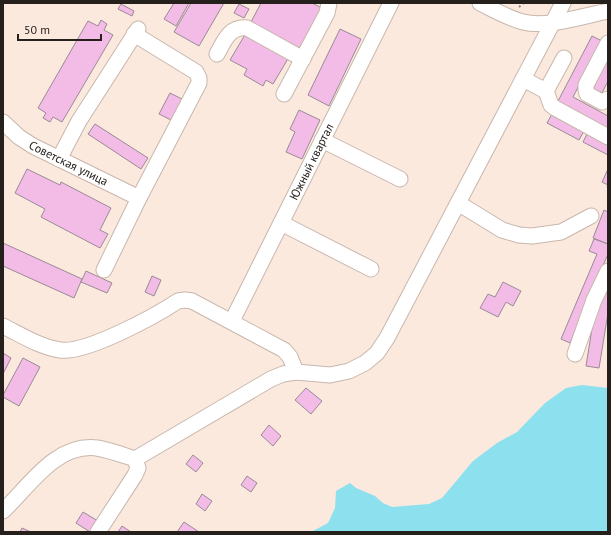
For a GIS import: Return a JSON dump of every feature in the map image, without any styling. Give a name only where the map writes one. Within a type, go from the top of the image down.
[{"type":"street","points":[[284,94],[327,13],[329,3]]},
{"type":"street","name":"Южный квартал","points":[[232,321],[391,3]]},
{"type":"street","points":[[480,3],[512,19],[534,23],[553,22],[608,11]]},
{"type":"street","points":[[3,512],[51,462],[62,455],[74,451],[96,448],[135,459],[271,379],[283,374],[296,372],[330,375],[349,371],[365,363],[377,353],[387,338],[563,3]]},
{"type":"street","points":[[588,3],[608,11]]},
{"type":"street","points":[[217,54],[230,32],[241,27],[247,28],[303,59]]},
{"type":"street","points":[[59,158],[79,121],[136,31],[196,72],[199,78],[199,83],[139,198],[104,270]]},
{"type":"street","points":[[608,43],[586,85],[587,94],[602,102],[608,99]]},
{"type":"street","points":[[546,91],[564,58]]},
{"type":"street","points":[[523,79],[546,91],[551,105],[555,108],[608,137]]},
{"type":"street","name":"Советская улица","points":[[3,122],[26,141],[139,198]]},
{"type":"street","points":[[322,140],[400,179]]},
{"type":"street","points":[[458,203],[502,230],[519,235],[532,236],[561,232],[591,216]]},
{"type":"street","points":[[281,223],[371,269]]},
{"type":"street","points":[[575,354],[594,300],[608,272]]},
{"type":"street","points":[[3,326],[40,344],[62,350],[74,350],[90,345],[134,325],[178,301],[192,301],[284,350],[290,357],[296,372]]},
{"type":"street","points":[[98,532],[135,475],[138,468],[135,459]]},
{"type":"path","points":[[518,8],[524,3]]},
{"type":"water","points":[[582,385],[608,388],[608,532],[311,532],[328,523],[335,508],[336,491],[350,483],[356,488],[375,496],[383,503],[392,507],[429,504],[442,498],[473,461],[497,443],[517,432],[545,403],[566,388]]},
{"type":"building","points":[[174,3],[189,3],[176,26],[164,19]]},
{"type":"building","points":[[191,3],[224,3],[199,46],[174,32]]},
{"type":"building","points":[[261,3],[312,3],[322,8],[299,49],[251,22]]},
{"type":"building","points":[[121,4],[134,11],[132,16],[118,9]]},
{"type":"building","points":[[239,4],[249,9],[244,18],[234,13]]},
{"type":"building","points":[[101,20],[107,24],[104,30],[113,35],[62,122],[53,117],[50,122],[43,118],[46,113],[38,108],[88,21],[98,26]]},
{"type":"building","points":[[340,29],[361,39],[329,106],[308,95]]},
{"type":"building","points":[[246,33],[289,57],[273,84],[266,80],[263,86],[244,75],[247,69],[230,60]]},
{"type":"building","points":[[592,36],[602,41],[573,97],[608,116],[608,129],[557,103]]},
{"type":"building","points":[[608,57],[608,81],[602,93],[593,89]]},
{"type":"building","points":[[170,93],[182,99],[171,120],[159,114]]},
{"type":"building","points":[[299,110],[320,120],[302,159],[286,152],[295,132],[290,129]]},
{"type":"building","points":[[552,114],[584,131],[579,140],[547,123]]},
{"type":"building","points":[[95,124],[148,158],[141,169],[88,134]]},
{"type":"building","points":[[588,132],[608,143],[608,155],[583,142]]},
{"type":"building","points":[[27,169],[60,185],[61,182],[111,208],[100,230],[108,234],[100,248],[41,217],[45,209],[15,193]]},
{"type":"building","points":[[608,169],[608,185],[602,182]]},
{"type":"building","points":[[604,210],[608,212],[608,244],[593,238]]},
{"type":"building","points":[[594,239],[608,244],[608,254],[570,343],[561,339],[597,254],[589,251]]},
{"type":"building","points":[[3,243],[82,279],[74,298],[3,266]]},
{"type":"building","points":[[86,271],[112,283],[107,293],[81,282]]},
{"type":"building","points":[[152,276],[161,280],[154,296],[145,292]]},
{"type":"building","points":[[608,279],[608,313],[599,368],[586,366],[595,310]]},
{"type":"building","points":[[503,282],[521,291],[513,306],[506,302],[498,317],[480,308],[488,294],[495,297]]},
{"type":"building","points":[[3,353],[11,358],[3,374]]},
{"type":"building","points":[[23,358],[40,367],[19,406],[3,397],[3,395]]},
{"type":"building","points":[[306,388],[322,401],[311,414],[295,400]]},
{"type":"building","points":[[269,425],[281,436],[273,446],[261,435]]},
{"type":"building","points":[[193,455],[203,463],[196,472],[186,464]]},
{"type":"building","points":[[247,476],[257,483],[251,492],[241,485]]},
{"type":"building","points":[[202,494],[212,501],[205,511],[196,504]]},
{"type":"building","points":[[83,512],[98,521],[90,532],[76,523]]},
{"type":"building","points":[[184,522],[199,532],[177,532]]},
{"type":"building","points":[[122,526],[131,532],[118,532]]},
{"type":"building","points":[[22,528],[31,532],[20,532]]}]
